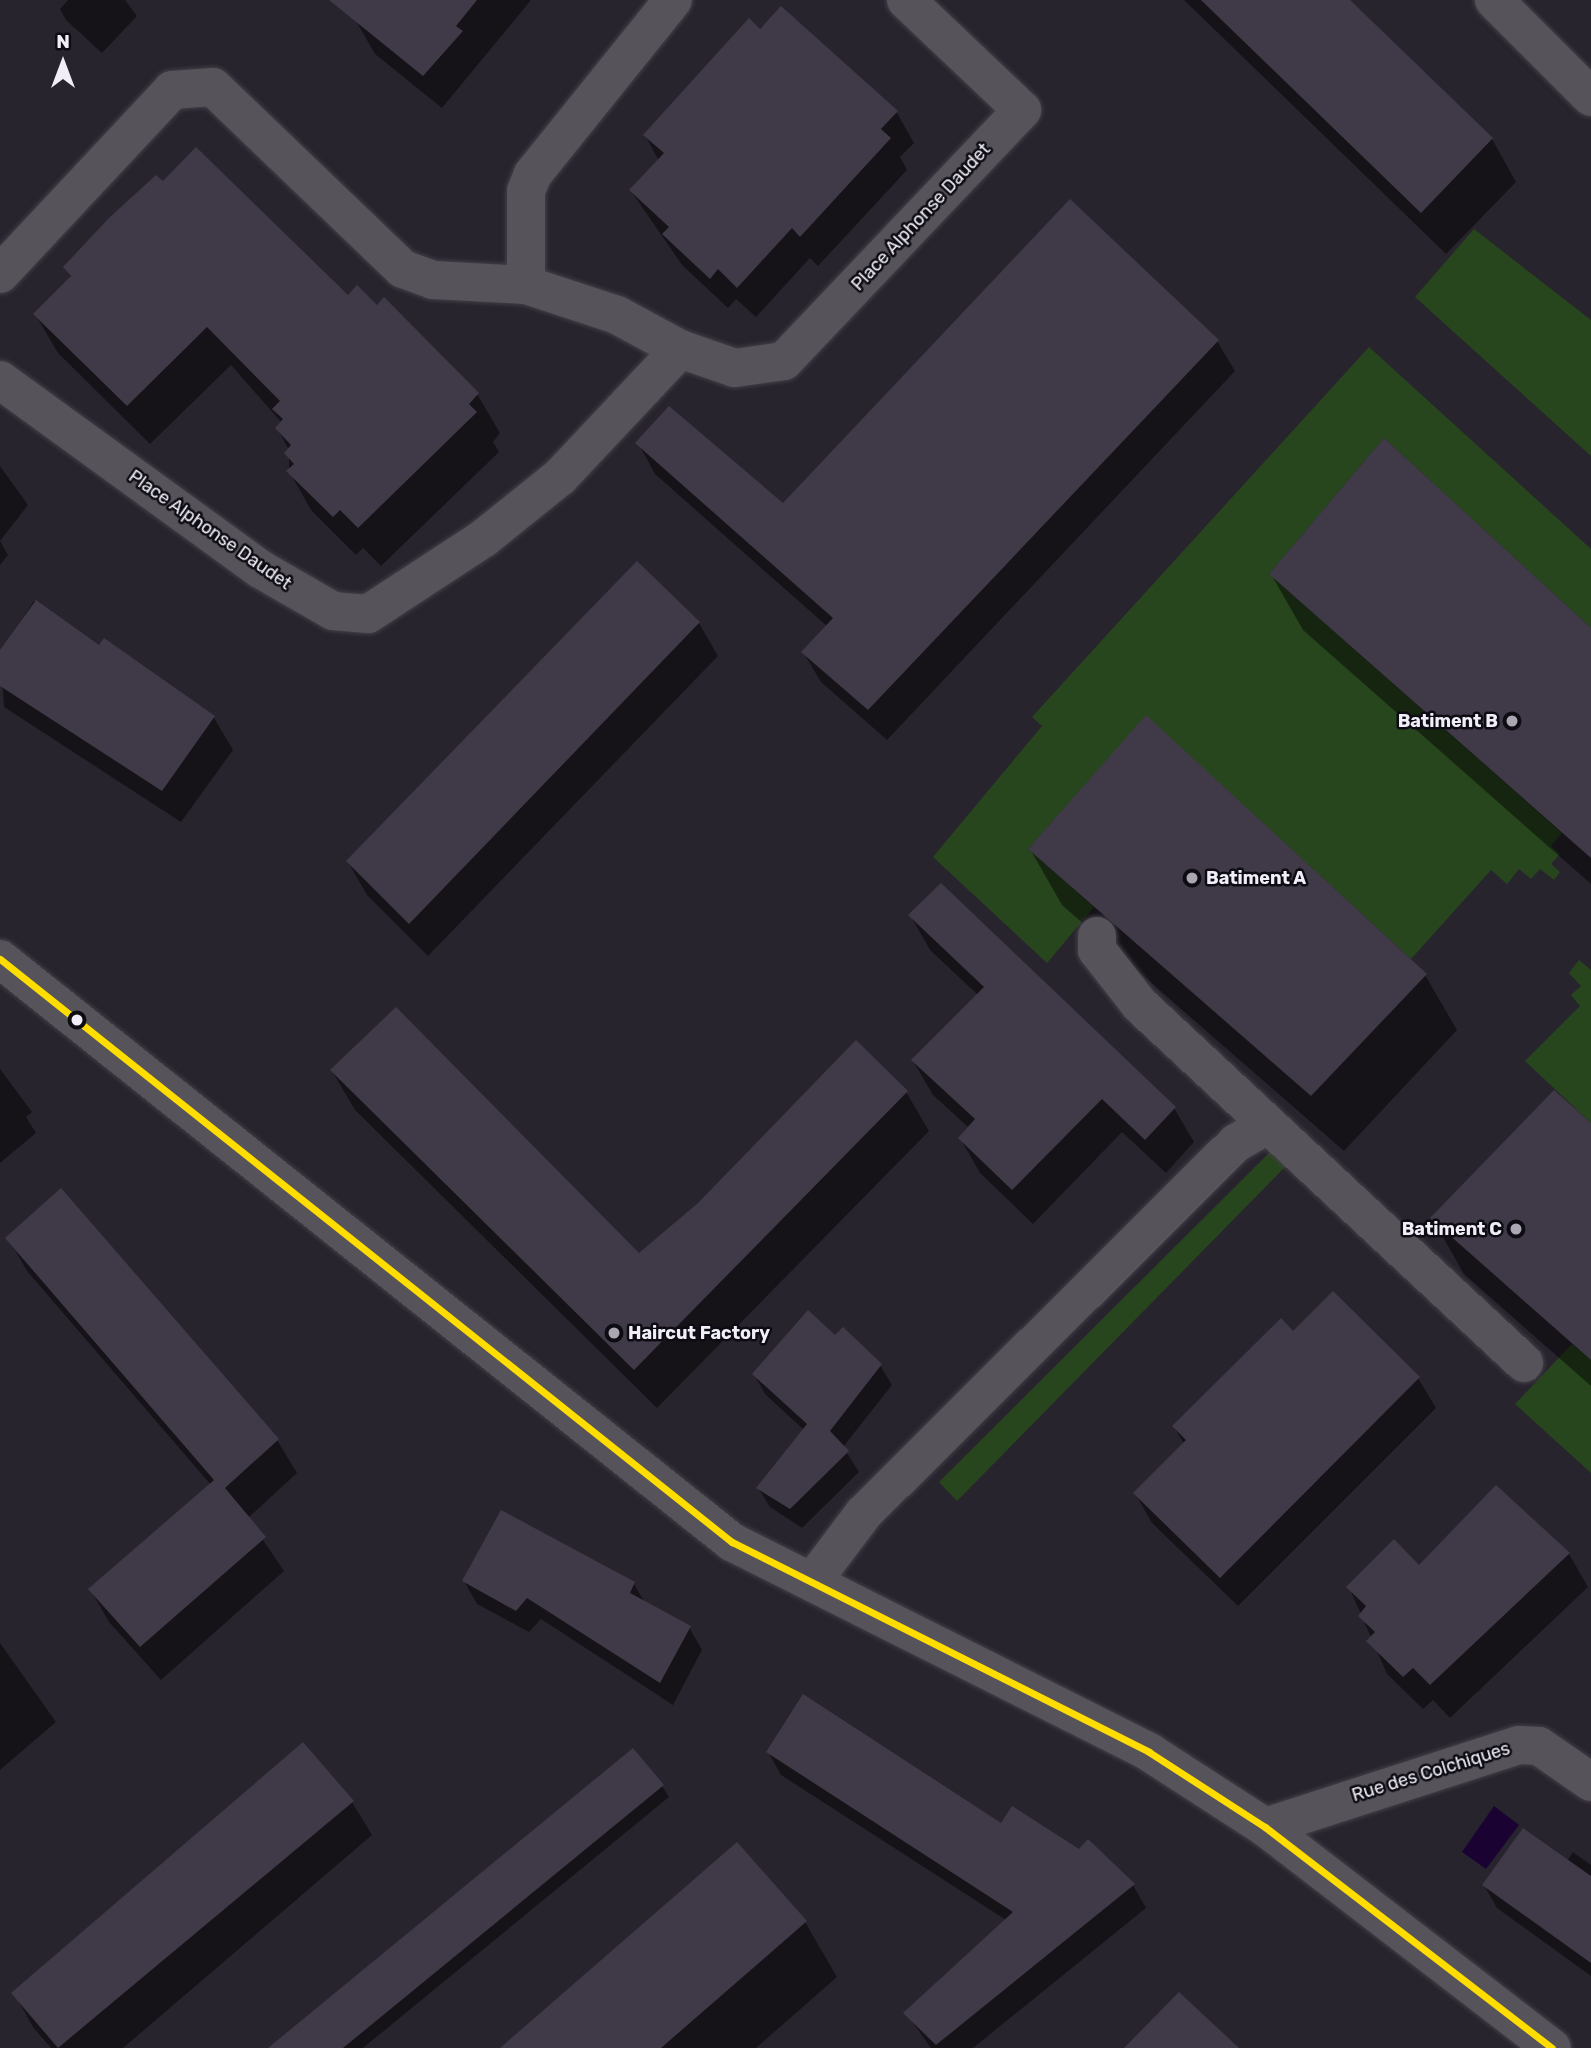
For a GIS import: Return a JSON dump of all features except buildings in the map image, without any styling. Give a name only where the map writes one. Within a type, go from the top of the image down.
[{"type":"street","points":[[526,285],[526,191],[533,174],[673,0]]},
{"type":"street","name":"Place Alphonse Daudet","points":[[0,274],[172,90],[213,87],[403,269],[433,280],[526,285],[617,315],[680,349],[735,368],[784,361],[1022,110],[906,0]]},
{"type":"street","points":[[1494,0],[1591,97]]},
{"type":"street","name":"Place Alphonse Daudet","points":[[0,380],[260,569],[333,611],[368,614],[484,538],[561,477],[680,349]]},
{"type":"street","points":[[1097,936],[1097,950],[1140,1005],[1524,1363]]},
{"type":"street","points":[[0,959],[732,1542],[1149,1752],[1265,1827],[1552,2048]]},
{"type":"street","points":[[812,1582],[1249,1156],[1268,1125]]},
{"type":"street","name":"Rue des Colchiques","points":[[1265,1827],[1519,1745],[1539,1746],[1591,1782]]},
{"type":"green space","points":[[1474,229],[1591,320],[1591,456],[1415,297]]},
{"type":"green space","points":[[1369,347],[1591,549],[1591,628],[1384,438],[1269,574],[1562,833],[1551,846],[1560,854],[1551,864],[1560,872],[1554,880],[1540,869],[1531,879],[1519,869],[1507,884],[1491,870],[1411,959],[1146,716],[1028,849],[1094,907],[1047,963],[933,857],[1042,726],[1032,717]]},
{"type":"green space","points":[[1579,960],[1591,970],[1591,1123],[1525,1061],[1580,1006],[1571,995],[1581,986],[1569,973]]},
{"type":"green space","points":[[1271,1151],[1289,1163],[957,1501],[939,1482]]},
{"type":"green space","points":[[1572,1344],[1591,1360],[1591,1473],[1515,1404]]},
{"type":"shaded area","points":[[1494,1806],[1519,1825],[1486,1869],[1462,1852]]},
{"type":"transit line","points":[[0,959],[732,1542],[1149,1752],[1265,1827],[1552,2048]]},
{"type":"place","name":"Batiment B","points":[[1512,721]]},
{"type":"place","name":"Batiment A","points":[[1192,878]]},
{"type":"place","name":"Batiment C","points":[[1516,1229]]},
{"type":"place","name":"Haircut Factory","points":[[614,1333]]}]
